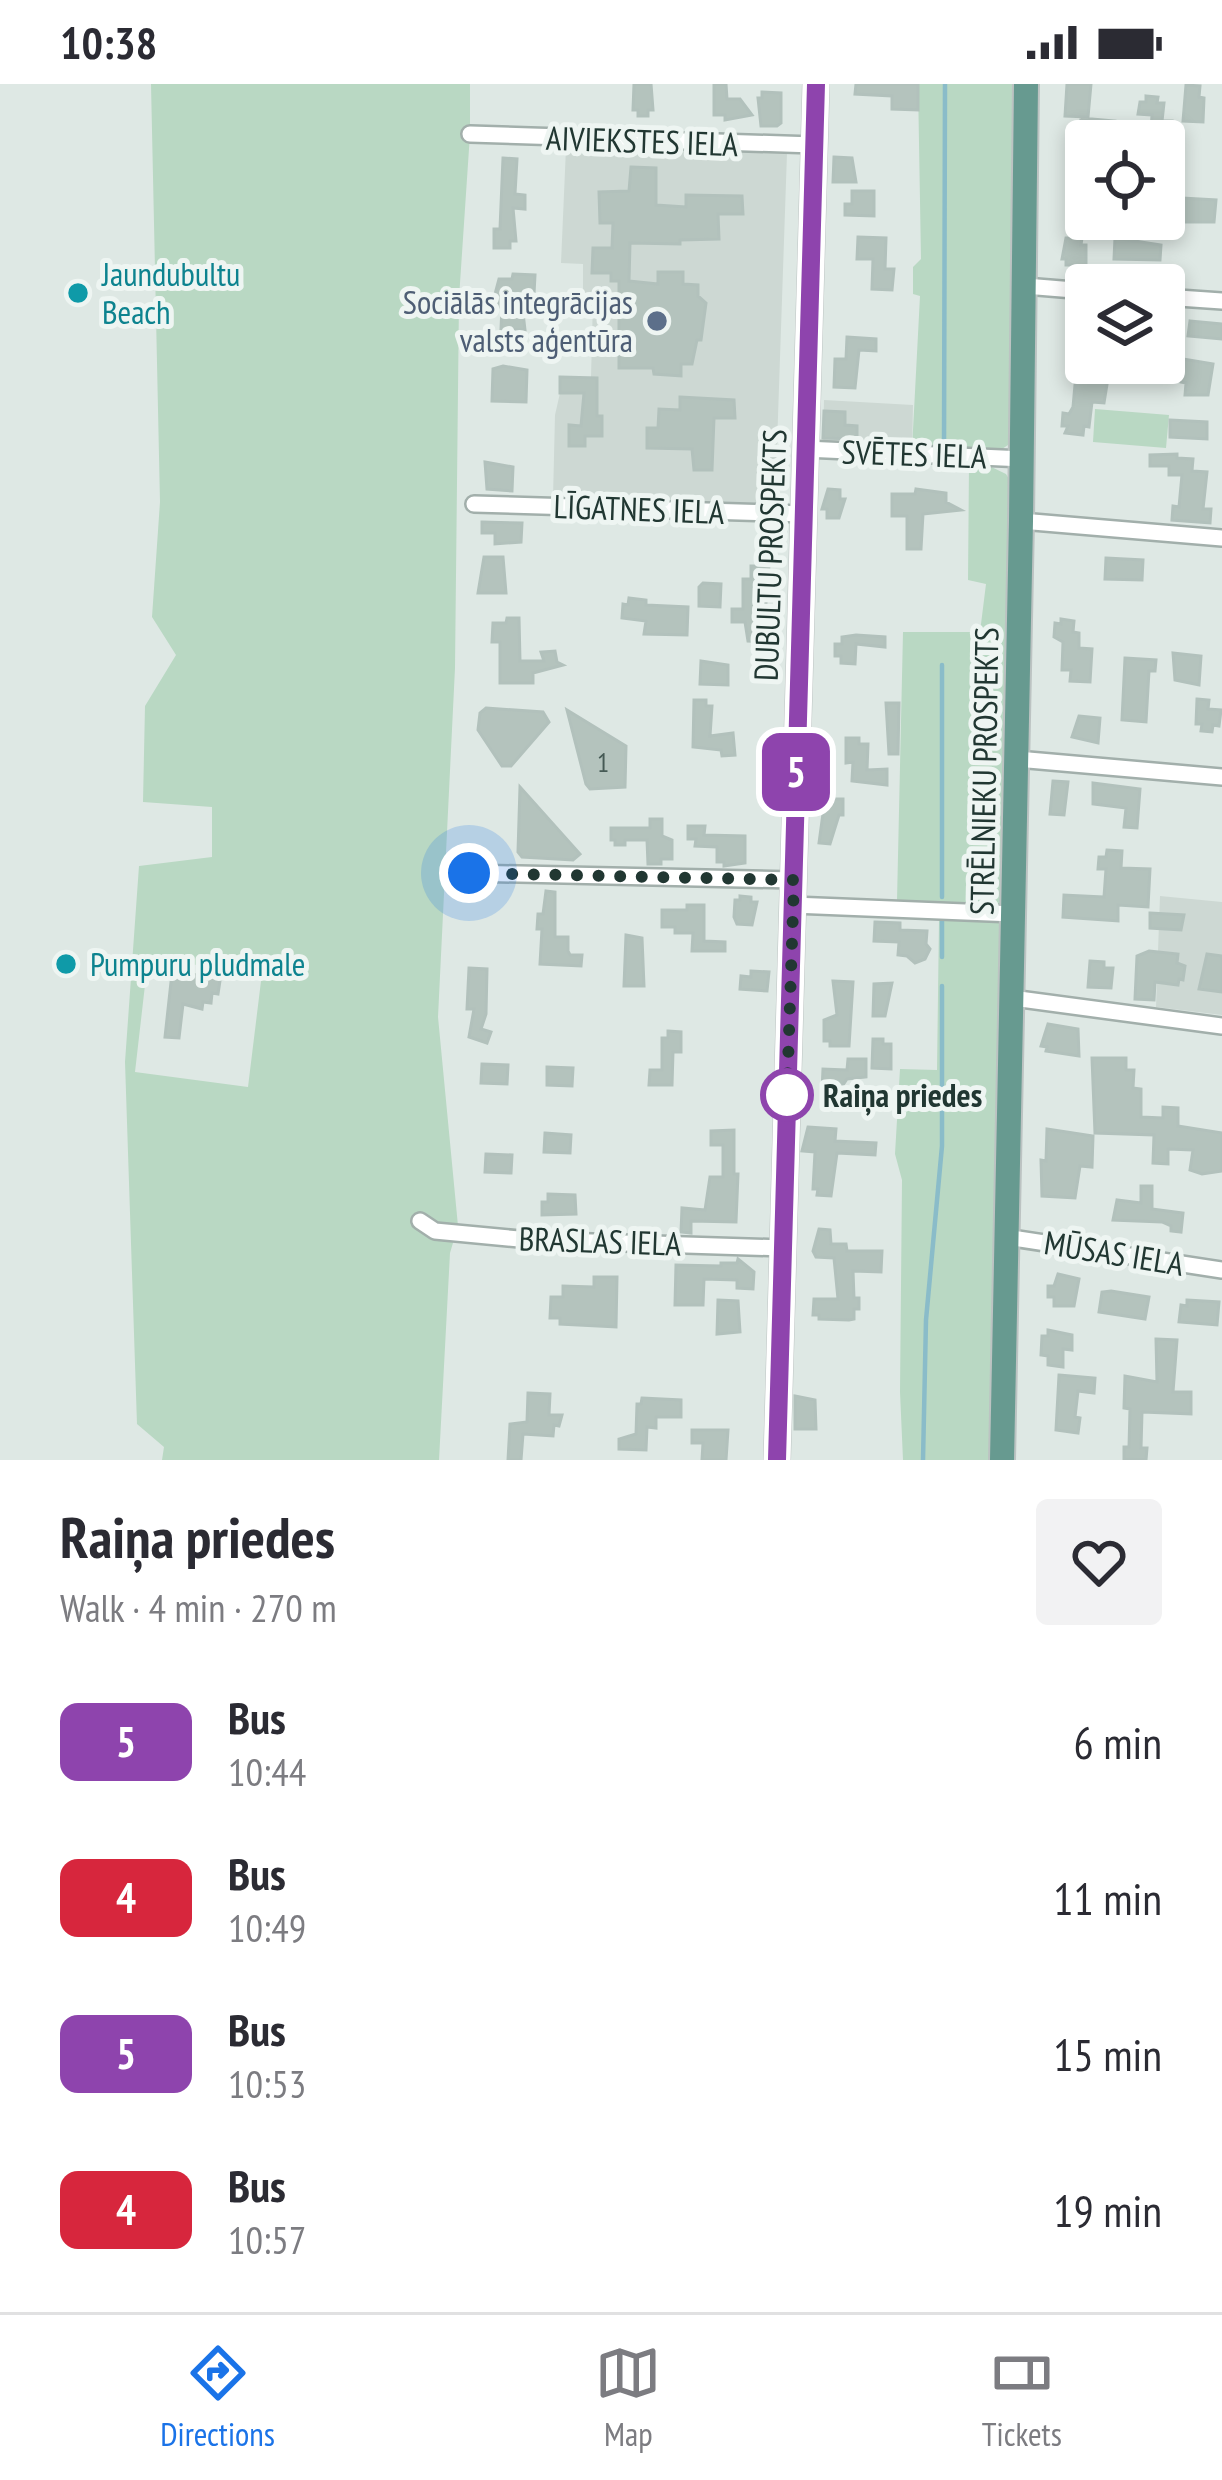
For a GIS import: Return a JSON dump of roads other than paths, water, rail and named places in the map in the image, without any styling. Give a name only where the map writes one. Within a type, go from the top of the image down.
[{"type":"main road","name":"DUBULTU PROSPEKTS","points":[[777,1460],[816,84]]},
{"type":"main road","name":"STRĒLNIEKU PROSPEKTS","points":[[1002,1460],[1022,520],[1026,84]]},
{"type":"street","name":"AIVIEKSTES IELA","points":[[470,134],[814,145]]},
{"type":"street","points":[[1025,286],[1065,289]]},
{"type":"street","points":[[1185,298],[1222,301]]},
{"type":"street","name":"SVĒTES IELA","points":[[806,449],[1022,459]]},
{"type":"street","name":"LĪGATNES IELA","points":[[474,504],[804,514]]},
{"type":"street","points":[[1022,520],[1222,538]]},
{"type":"street","points":[[1017,759],[1222,777]]},
{"type":"street","points":[[469,873],[793,892],[1014,914]]},
{"type":"street","points":[[1012,998],[1222,1026]]},
{"type":"street","name":"BRASLAS IELA","points":[[420,1221],[435,1231],[530,1240],[783,1248]]},
{"type":"street","name":"MŪSAS IELA","points":[[1006,1237],[1222,1270]]},
{"type":"waterway","points":[[944,449],[945,84]]},
{"type":"waterway","points":[[942,665],[942,897]]},
{"type":"waterway","points":[[942,921],[942,957]]},
{"type":"waterway","points":[[923,1460],[926,1320],[942,1146],[942,986]]},
{"type":"place","name":"Jaundubultu Beach","points":[[78,293]]},
{"type":"place","name":"Sociālās integrācijas valsts aģentūra","points":[[657,321]]},
{"type":"place","name":"Pumpuru pludmale","points":[[66,964]]},
{"type":"place","name":"Raiņa priedes","points":[[787,1095]]}]
